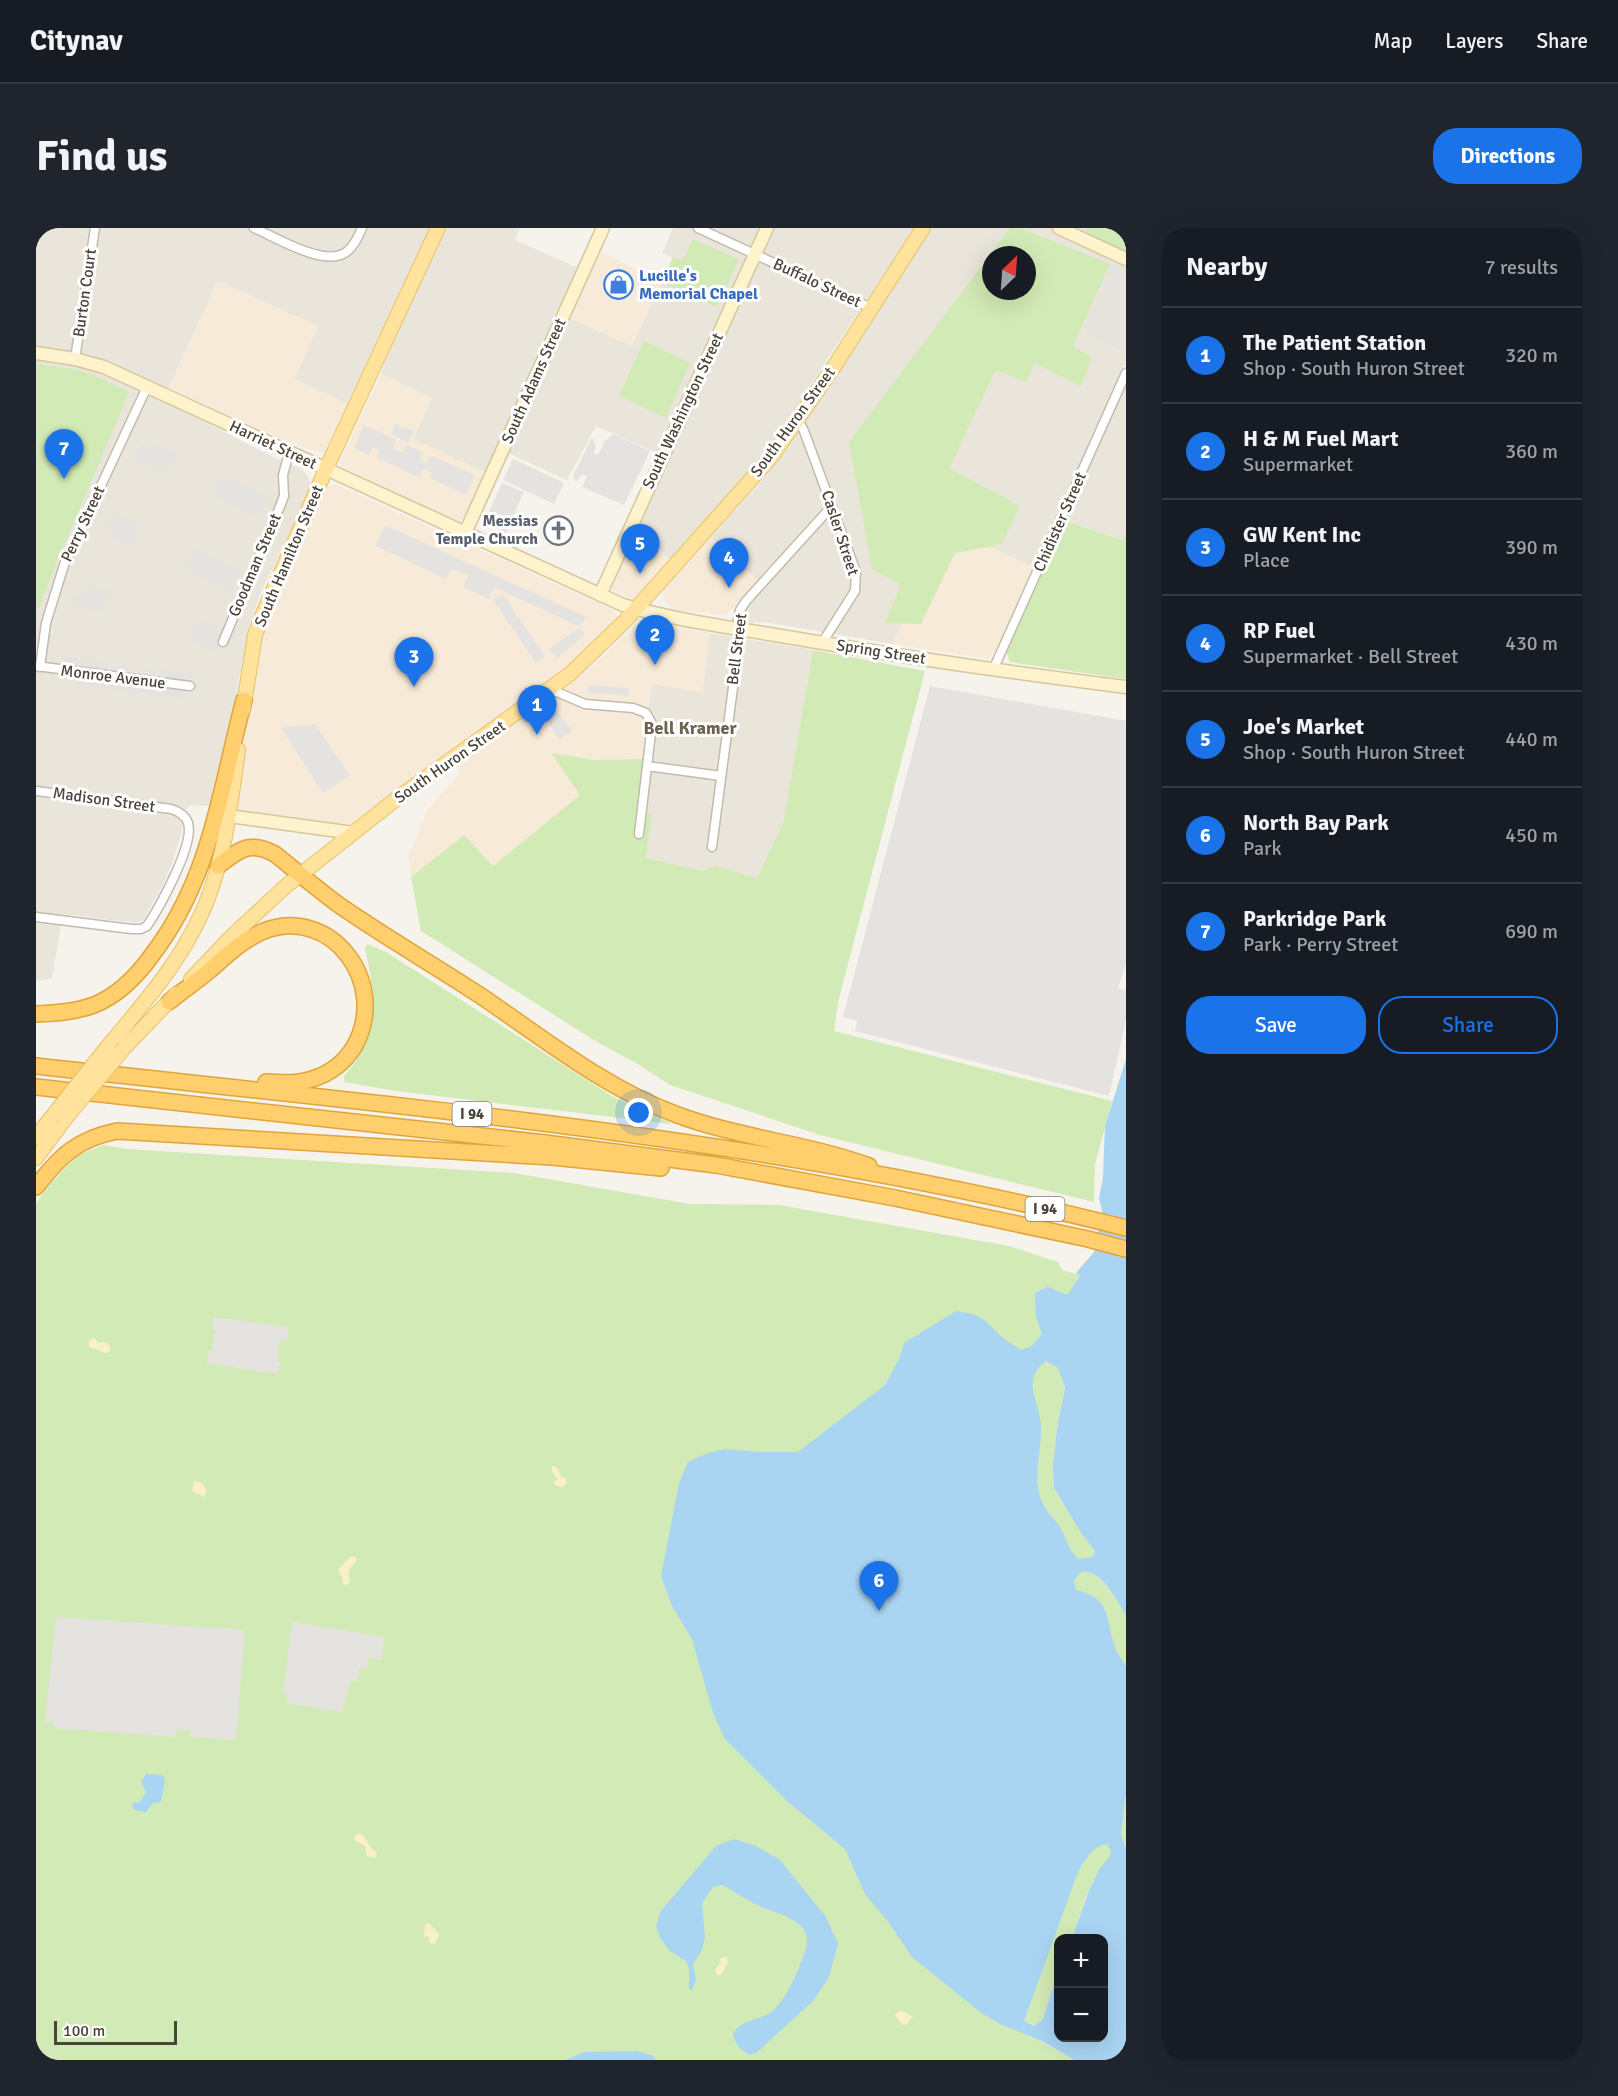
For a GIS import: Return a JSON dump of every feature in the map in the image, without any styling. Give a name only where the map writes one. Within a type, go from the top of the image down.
[{"type":"highway","points":[[36,1014],[79,1010],[109,998],[135,976],[159,947],[188,898],[202,864],[213,831],[244,700]]},
{"type":"highway","points":[[218,866],[239,850],[256,847],[275,854],[337,904],[479,995],[614,1086],[676,1114],[845,1157],[905,1179]]},
{"type":"highway","points":[[169,1002],[233,949],[266,930],[297,927],[314,931],[330,939],[352,960],[364,988],[365,1020],[352,1050],[339,1065],[326,1074],[310,1080],[221,1086]]},
{"type":"highway","name":"I 94","points":[[36,1066],[509,1119],[674,1140],[905,1179],[1126,1228]]},
{"type":"highway","name":"I 94","points":[[36,1088],[545,1143],[716,1166],[895,1198],[1126,1248]]},
{"type":"highway","points":[[36,1187],[55,1163],[75,1146],[89,1138],[117,1131],[552,1157],[670,1169],[716,1166]]},
{"type":"main road","name":"South Hamilton Street","points":[[36,1137],[150,996],[195,927],[218,866],[229,816],[244,700],[255,635],[261,616],[326,469],[438,228]]},
{"type":"main road","name":"South Huron Street","points":[[36,1158],[125,1047],[233,935],[301,875],[394,800],[550,689],[598,649],[637,609],[772,456],[923,228]]},
{"type":"street","name":"Burton Court","points":[[75,358],[95,228]]},
{"type":"street","points":[[254,228],[312,254],[328,257],[343,254],[355,243],[362,228]]},
{"type":"street","name":"South Adams Street","points":[[465,533],[603,228]]},
{"type":"street","name":"Buffalo Street","points":[[698,228],[871,308]]},
{"type":"street","name":"South Washington Street","points":[[600,595],[767,228]]},
{"type":"street","points":[[1059,228],[1126,259]]},
{"type":"street","name":"Harriet Street","points":[[36,353],[75,358],[104,367],[600,595],[637,609]]},
{"type":"street","name":"Chidister Street","points":[[993,670],[1126,373]]},
{"type":"street","name":"Perry Street","points":[[38,666],[46,623],[64,566],[147,387]]},
{"type":"street","name":"Casler Street","points":[[798,419],[856,572],[857,586],[822,643]]},
{"type":"street","name":"Goodman Street","points":[[223,642],[284,496],[283,475],[289,453]]},
{"type":"street","name":"Bell Street","points":[[711,847],[739,642],[740,610],[832,506]]},
{"type":"street","name":"Spring Street","points":[[637,609],[822,643],[993,670],[1126,687]]},
{"type":"street","name":"Monroe Avenue","points":[[38,666],[190,686]]},
{"type":"street","points":[[550,689],[585,704],[633,708],[646,713],[652,724],[639,834]]},
{"type":"street","points":[[647,766],[721,776]]},
{"type":"street","name":"Madison Street","points":[[36,791],[171,809],[179,812],[188,823],[189,832],[170,887],[147,926],[141,929],[131,929],[36,917]]},
{"type":"street","points":[[229,816],[353,833]]},
{"type":"shaded area","points":[[36,228],[430,228],[347,404],[294,379],[318,326],[218,281],[163,400],[275,458],[302,469],[309,478],[311,487],[261,592],[249,627],[215,806],[190,805],[178,818],[182,831],[171,866],[143,920],[135,923],[63,914],[52,978],[36,981]]},
{"type":"shaded area","points":[[445,228],[520,228],[515,240],[578,268],[558,312],[632,346],[673,258],[662,253],[673,228],[914,228],[770,446],[671,560],[634,531],[666,458],[657,453],[596,426],[567,480],[499,449],[488,474],[413,439],[432,398],[381,374],[388,353]]},
{"type":"shaded area","points":[[932,228],[1126,228],[1126,252],[1121,250],[1083,333],[1126,353],[1126,361],[1120,373],[1126,376],[1126,533],[1123,540],[1057,517],[1034,567],[945,527],[893,644],[764,622],[749,623],[743,610],[763,586],[711,537],[760,483],[788,447]]},
{"type":"shaded area","points":[[599,251],[662,282],[632,346],[570,317]]},
{"type":"shaded area","points":[[1116,259],[1126,264],[1126,353],[1083,333]]},
{"type":"shaded area","points":[[218,281],[318,326],[294,379],[347,404],[324,453],[267,433],[169,388]]},
{"type":"shaded area","points":[[381,374],[432,398],[413,439],[488,474],[465,521],[455,521],[341,466],[341,459]]},
{"type":"shaded area","points":[[395,424],[414,431],[408,443],[391,434]]},
{"type":"shaded area","points":[[364,425],[396,440],[393,448],[403,453],[407,445],[423,452],[420,461],[426,463],[430,455],[475,475],[466,495],[430,478],[432,473],[424,469],[419,477],[377,458],[380,450],[373,447],[369,455],[354,448]]},
{"type":"shaded area","points":[[613,434],[650,451],[624,505],[582,487],[587,476],[582,474],[576,482],[573,476],[592,437],[596,447],[593,453],[598,455],[605,441]]},
{"type":"shaded area","points":[[155,443],[176,452],[167,472],[135,458],[141,444],[152,449]]},
{"type":"shaded area","points":[[513,459],[564,483],[554,504],[503,480]]},
{"type":"shaded area","points":[[223,477],[269,497],[260,517],[215,496]]},
{"type":"shaded area","points":[[502,483],[524,492],[506,533],[484,523]]},
{"type":"shaded area","points":[[331,485],[337,485],[613,610],[619,617],[568,666],[351,824],[342,826],[240,813],[236,805],[236,787],[263,632],[274,600],[323,491]]},
{"type":"shaded area","points":[[111,513],[140,526],[132,545],[111,536],[113,530],[105,526]]},
{"type":"shaded area","points":[[385,525],[586,617],[580,627],[494,587],[489,599],[463,587],[468,575],[452,569],[446,579],[376,546]]},
{"type":"shaded area","points":[[945,527],[1034,567],[998,650],[988,659],[893,644]]},
{"type":"shaded area","points":[[634,531],[671,560],[638,599],[634,600],[610,589],[609,584]]},
{"type":"shaded area","points":[[711,537],[757,580],[725,615],[680,611],[670,607],[663,599],[664,588]]},
{"type":"shaded area","points":[[194,549],[239,570],[232,590],[185,569]]},
{"type":"shaded area","points":[[86,587],[109,590],[106,611],[74,607],[76,594],[85,593]]},
{"type":"shaded area","points":[[502,593],[545,656],[536,663],[493,600]]},
{"type":"shaded area","points":[[199,621],[217,627],[222,627],[226,623],[239,629],[234,641],[227,638],[229,646],[219,649],[218,652],[190,639]]},
{"type":"shaded area","points":[[651,621],[710,633],[702,692],[652,684],[647,709],[644,759],[594,760],[552,754],[580,795],[493,866],[464,835],[411,877],[408,857],[428,809],[460,773],[455,764],[548,701],[587,671],[635,626],[641,622]]},
{"type":"shaded area","points":[[579,628],[585,635],[557,658],[549,649]]},
{"type":"shaded area","points":[[710,633],[813,650],[783,823],[757,878],[715,866],[704,871],[646,858],[652,813],[646,812],[655,743],[655,721],[648,709],[652,684],[702,692]]},
{"type":"shaded area","points":[[62,657],[110,663],[106,688],[69,684],[70,671],[60,670]]},
{"type":"shaded area","points":[[117,664],[125,665],[123,678],[141,680],[143,668],[156,670],[155,677],[161,677],[162,670],[191,674],[185,698],[159,695],[160,688],[154,687],[153,694],[113,689]]},
{"type":"shaded area","points":[[589,685],[629,688],[629,696],[588,693]]},
{"type":"shaded area","points":[[930,686],[1126,721],[1126,964],[1118,988],[1126,991],[1126,1020],[1109,1096],[855,1031],[857,1020],[843,1017]]},
{"type":"shaded area","points":[[554,706],[572,731],[560,740],[542,714]]},
{"type":"shaded area","points":[[315,724],[350,775],[323,793],[281,728]]},
{"type":"shaded area","points":[[214,1317],[289,1327],[287,1341],[280,1340],[278,1374],[207,1363],[208,1351],[212,1351]]},
{"type":"shaded area","points":[[56,1617],[245,1630],[236,1740],[190,1737],[191,1730],[177,1729],[176,1737],[54,1728],[53,1721],[45,1721]]},
{"type":"shaded area","points":[[292,1622],[385,1637],[381,1660],[368,1658],[367,1668],[360,1667],[357,1681],[351,1680],[342,1712],[286,1703],[287,1693],[283,1692]]},
{"type":"green space","points":[[1010,228],[1020,228],[1110,264],[1073,346],[1092,358],[1081,387],[1035,363],[1026,382],[996,370],[949,468],[1020,506],[1002,544],[955,553],[921,624],[885,623],[901,585],[872,569],[849,442],[982,265],[982,300],[1036,300],[1036,246],[996,246]]},
{"type":"green space","points":[[1087,228],[1126,228],[1126,252],[1085,233]]},
{"type":"green space","points":[[693,239],[739,260],[717,307],[662,282],[673,257],[682,261]]},
{"type":"green space","points":[[644,341],[690,363],[666,418],[619,396]]},
{"type":"green space","points":[[36,364],[74,369],[96,376],[129,392],[45,591],[40,608],[36,607]]},
{"type":"green space","points":[[1064,520],[1123,540],[1126,533],[1126,679],[1010,662],[1006,651]]},
{"type":"green space","points":[[813,650],[925,671],[838,1002],[834,1031],[1112,1101],[1095,1164],[1094,1202],[820,1135],[670,1085],[597,1042],[421,931],[411,877],[464,835],[493,866],[580,795],[551,753],[594,760],[644,759],[638,810],[652,813],[646,858],[704,871],[715,866],[757,878],[783,823]]},
{"type":"green space","points":[[367,944],[386,952],[615,1098],[671,1124],[396,1091],[344,1082],[344,1076],[356,1061],[370,1031],[373,999],[365,948]]},
{"type":"green space","points":[[104,1145],[126,1149],[514,1173],[690,1204],[779,1205],[1009,1246],[1058,1262],[1062,1270],[1080,1275],[1067,1296],[1036,1318],[1042,1334],[1046,1361],[1058,1368],[1065,1386],[1057,1429],[1054,1488],[1081,1533],[1095,1551],[1092,1573],[1112,1592],[1126,1616],[1126,1849],[1124,1848],[1112,1857],[1095,1877],[1073,1934],[1054,1934],[1054,1985],[1042,2020],[1030,2035],[1074,2060],[36,2060],[36,1203],[50,1184],[78,1155]]},
{"type":"sand","points":[[94,1338],[99,1343],[105,1342],[110,1346],[110,1351],[106,1353],[89,1347],[89,1340]]},
{"type":"sand","points":[[553,1465],[558,1469],[560,1476],[566,1478],[566,1485],[560,1487],[554,1484],[554,1481],[558,1480],[551,1470]]},
{"type":"sand","points":[[194,1481],[202,1483],[207,1491],[204,1497],[192,1491]]},
{"type":"sand","points":[[351,1556],[357,1560],[349,1570],[350,1582],[346,1585],[338,1569]]},
{"type":"sand","points":[[358,1833],[363,1835],[377,1856],[374,1858],[367,1856],[365,1846],[356,1841],[354,1837]]},
{"type":"sand","points":[[429,1923],[439,1934],[433,1944],[430,1943],[429,1937],[424,1936],[425,1925]]},
{"type":"sand","points":[[727,1958],[728,1963],[721,1975],[717,1975],[715,1969],[720,1959]]},
{"type":"sand","points":[[903,2011],[913,2017],[904,2026],[895,2016],[897,2012]]},
{"type":"water","points":[[1126,1059],[1126,1616],[1108,1587],[1094,1574],[1080,1573],[1074,1580],[1076,1590],[1096,1598],[1102,1604],[1116,1650],[1126,1667],[1126,1793],[1121,1834],[1126,1849],[1126,2060],[1074,2060],[1042,2041],[1000,2024],[980,2012],[912,1957],[889,1923],[865,1894],[845,1849],[787,1801],[725,1739],[713,1713],[692,1639],[672,1606],[661,1576],[679,1483],[688,1462],[708,1453],[725,1449],[798,1452],[885,1385],[899,1359],[904,1343],[956,1311],[973,1314],[983,1319],[1003,1338],[1021,1350],[1032,1346],[1042,1334],[1036,1318],[1035,1293],[1048,1287],[1067,1295],[1080,1276],[1076,1273],[1094,1252],[1102,1211],[1099,1198],[1103,1177],[1105,1126]],"holes":[[[1046,1361],[1058,1368],[1065,1387],[1053,1465],[1054,1488],[1081,1533],[1095,1551],[1093,1557],[1079,1559],[1074,1555],[1060,1527],[1045,1507],[1038,1485],[1041,1426],[1033,1392],[1034,1376]]]},
{"type":"water","points":[[146,1774],[162,1775],[165,1779],[161,1802],[153,1803],[146,1812],[134,1810],[132,1803],[140,1802],[146,1792],[141,1782]]},
{"type":"water","points":[[734,1839],[756,1846],[780,1860],[826,1917],[838,1944],[829,1977],[814,2000],[751,2055],[739,2047],[733,2034],[747,2022],[770,2013],[783,1999],[805,1952],[807,1939],[804,1930],[790,1918],[759,1906],[723,1885],[713,1887],[702,1903],[705,1937],[702,1950],[693,1964],[696,1980],[692,1990],[689,1989],[689,1968],[686,1961],[670,1951],[660,1938],[656,1926],[661,1911],[716,1846]]},
{"type":"water","points":[[637,2051],[652,2055],[656,2060],[566,2060],[585,2052]]},
{"type":"place","name":"Lucille's Memorial Chapel","points":[[618,285]]},
{"type":"place","name":"Parkridge Park","points":[[64,479]]},
{"type":"place","name":"Messias Temple Church","points":[[559,530]]},
{"type":"place","name":"Joe's Market","points":[[640,574]]},
{"type":"place","name":"RP Fuel","points":[[729,588]]},
{"type":"place","name":"H & M Fuel Mart","points":[[655,665]]},
{"type":"place","name":"GW Kent Inc","points":[[414,687]]},
{"type":"place","name":"The Patient Station","points":[[537,735]]},
{"type":"place","name":"North Bay Park","points":[[879,1611]]},
{"type":"district","name":"Bell Kramer","points":[[690,728]]}]
